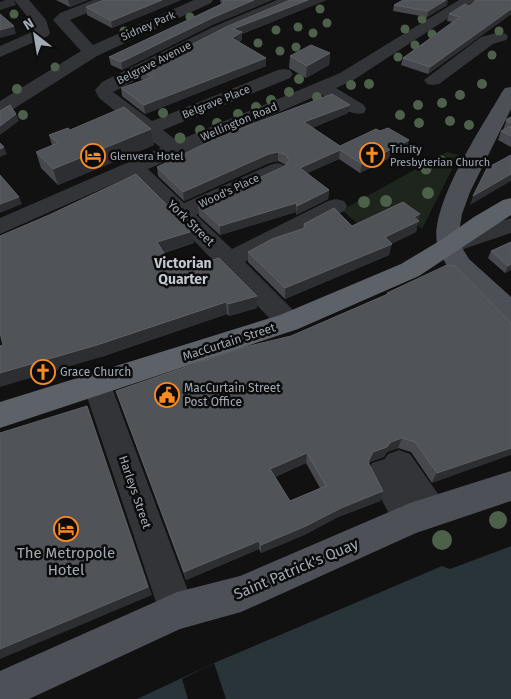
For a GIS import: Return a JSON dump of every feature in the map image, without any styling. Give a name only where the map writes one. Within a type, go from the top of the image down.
[{"type":"highway","name":"MacCurtain Street","points":[[0,415],[289,322],[404,273],[511,205]]},
{"type":"main road","points":[[511,92],[454,201],[446,238],[463,268],[511,312]]},
{"type":"main road","name":"Saint Patrick's Quay","points":[[0,692],[177,611],[240,594],[420,515],[511,486]]},
{"type":"street","points":[[0,52],[42,34],[43,29],[38,20],[21,0]]},
{"type":"street","points":[[91,52],[61,20],[65,16],[106,0]]},
{"type":"street","name":"Sidney Park","points":[[0,110],[91,52],[206,0]]},
{"type":"street","name":"Belgrave Avenue","points":[[175,149],[105,94],[104,90],[108,86],[226,27],[290,0]]},
{"type":"street","name":"Wellington Road","points":[[0,227],[346,76],[469,0]]},
{"type":"street","points":[[444,16],[465,23]]},
{"type":"street","points":[[481,29],[506,39]]},
{"type":"street","points":[[433,80],[487,40],[506,39]]},
{"type":"street","name":"Belgrave Place","points":[[149,129],[284,74]]},
{"type":"street","points":[[323,87],[357,109]]},
{"type":"street","name":"York Street","points":[[134,167],[289,322]]},
{"type":"street","name":"Wood's Place","points":[[181,214],[277,168]]},
{"type":"street","points":[[229,260],[336,206]]},
{"type":"street","points":[[449,246],[511,225]]},
{"type":"street","name":"Harleys Street","points":[[97,385],[173,599]]},
{"type":"street","points":[[391,469],[420,515]]},
{"type":"shaded area","points":[[447,152],[459,155],[422,229],[401,213],[365,230],[342,210]]},
{"type":"shaded area","points":[[511,546],[511,699],[137,699],[214,663],[442,566],[450,569]]},
{"type":"pier","points":[[214,663],[226,699],[188,699],[182,679]]},
{"type":"building","points":[[104,0],[162,0],[111,21],[86,7]]},
{"type":"building","points":[[223,0],[254,0],[121,62],[109,57],[224,3]]},
{"type":"building","points":[[290,0],[308,0],[233,29],[242,32],[232,38],[266,58],[144,105],[121,88],[153,77],[140,71],[226,27]]},
{"type":"building","points":[[403,0],[446,0],[428,11],[394,5]]},
{"type":"building","points":[[476,0],[511,0],[511,9],[430,67],[403,58],[460,17],[449,14],[465,4],[469,6]]},
{"type":"building","points":[[0,14],[14,26],[0,30]]},
{"type":"building","points":[[311,45],[330,53],[307,66],[290,56]]},
{"type":"building","points":[[332,94],[350,105],[304,122],[340,146],[376,129],[380,131],[388,128],[409,140],[362,164],[340,150],[300,168],[329,190],[297,206],[296,203],[220,226],[198,206],[285,166],[289,160],[286,155],[278,152],[269,154],[183,192],[157,167],[223,135]]},
{"type":"building","points":[[10,105],[16,114],[0,126],[0,111]]},
{"type":"building","points":[[124,107],[151,129],[53,169],[36,152],[58,143],[49,135],[68,128],[70,130]]},
{"type":"building","points":[[511,117],[511,123],[506,121],[507,119]]},
{"type":"building","points":[[511,126],[511,136],[501,131]]},
{"type":"building","points":[[511,155],[511,174],[473,196],[487,168]]},
{"type":"building","points":[[136,174],[193,231],[157,242],[175,271],[219,258],[257,296],[228,304],[226,302],[97,345],[0,373],[0,346],[3,345],[0,333],[0,236]]},
{"type":"building","points":[[0,175],[19,197],[0,204]]},
{"type":"building","points":[[403,202],[420,214],[414,217],[419,221],[385,237],[392,244],[285,288],[248,252],[272,239],[305,228],[304,224],[334,208],[352,226]]},
{"type":"building","points":[[511,242],[511,264],[508,266],[491,251]]},
{"type":"building","points":[[447,265],[455,266],[511,323],[511,448],[437,473],[415,442],[402,438],[391,442],[387,447],[373,452],[368,462],[383,491],[261,545],[259,541],[184,572],[116,391],[241,348],[291,336]],"holes":[[[307,453],[326,486],[290,501],[270,469]]]},
{"type":"building","name":"The Metropole Hotel","points":[[87,406],[148,587],[0,649],[0,433]]},
{"type":"place","name":"Trinity Presbyterian Church","points":[[372,155]]},
{"type":"place","name":"Glenvera Hotel","points":[[93,156]]},
{"type":"place","name":"Grace Church","points":[[43,372]]},
{"type":"place","name":"MacCurtain Street Post Office","points":[[167,395]]},
{"type":"place","name":"The Metropole Hotel","points":[[66,529]]},
{"type":"district","name":"Victorian Quarter","points":[[183,272]]}]
